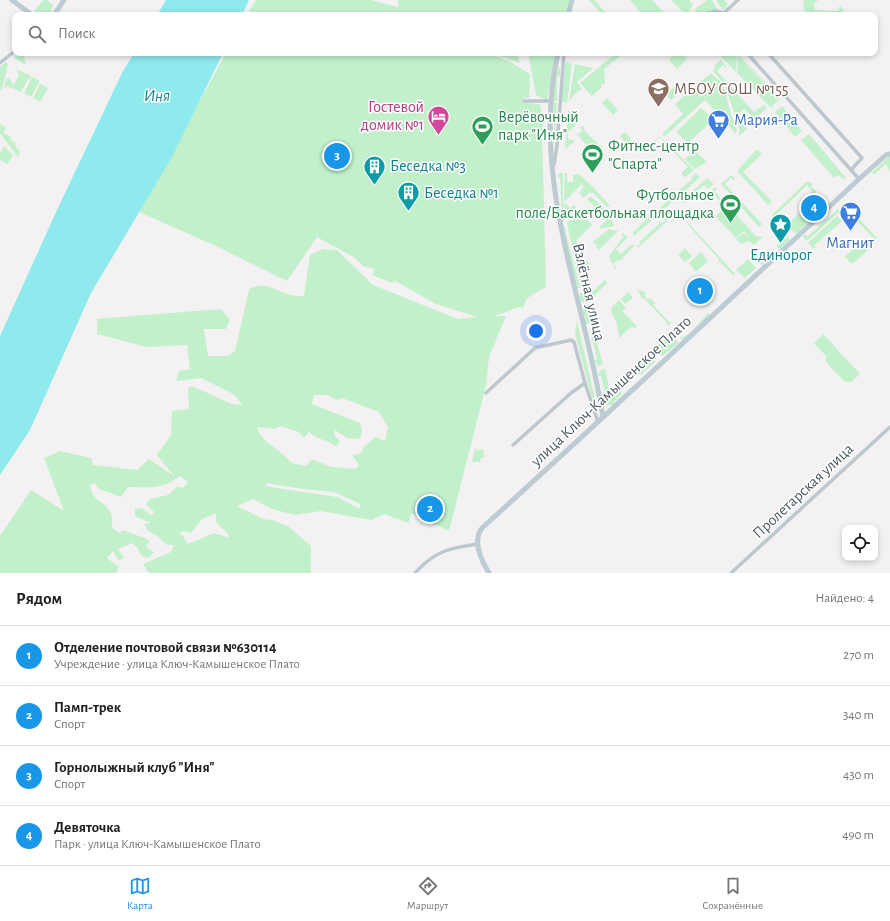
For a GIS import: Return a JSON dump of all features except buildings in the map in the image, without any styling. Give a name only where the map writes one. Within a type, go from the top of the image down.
[{"type":"main road","points":[[12,0],[28,12]]},
{"type":"main road","points":[[56,12],[64,0]]},
{"type":"main road","points":[[569,12],[572,0]]},
{"type":"main road","name":"Взлётная улица","points":[[558,56],[550,101],[552,170],[560,225],[601,402],[603,417]]},
{"type":"main road","name":"улица Ключ-Камышенское Плато","points":[[478,544],[478,535],[482,528],[614,408],[859,179],[886,155],[890,154]]},
{"type":"main road","points":[[601,402],[606,408],[614,408]]},
{"type":"main road","points":[[478,544],[481,556],[489,573]]},
{"type":"street","points":[[726,12],[738,0]]},
{"type":"street","points":[[0,63],[12,53]]},
{"type":"street","points":[[552,170],[557,145],[564,56]]},
{"type":"street","points":[[750,56],[859,179]]},
{"type":"street","points":[[771,56],[862,158],[851,170]]},
{"type":"street","points":[[524,101],[550,101]]},
{"type":"street","points":[[486,393],[535,348],[569,339],[574,342],[585,383],[598,422]]},
{"type":"street","points":[[513,446],[571,393],[585,383]]},
{"type":"street","name":"Пролетарская улица","points":[[731,573],[890,427]]},
{"type":"street","points":[[415,573],[440,553],[451,548],[478,544]]},
{"type":"green space","points":[[43,0],[47,0],[53,5],[50,12],[34,12]]},
{"type":"green space","points":[[256,0],[370,0],[398,7],[398,0],[570,0],[567,12],[249,12]]},
{"type":"green space","points":[[589,0],[594,0],[605,12],[599,12]]},
{"type":"green space","points":[[630,0],[652,0],[663,12],[657,12],[640,12]]},
{"type":"green space","points":[[671,0],[689,0],[693,5],[689,10],[690,12],[683,12]]},
{"type":"green space","points":[[707,0],[712,0],[717,9],[707,12],[695,12],[696,8]]},
{"type":"green space","points":[[716,0],[724,0],[728,4],[723,10]]},
{"type":"green space","points":[[803,0],[818,0],[814,4],[815,10],[838,11],[840,5],[845,12],[806,12],[804,9]]},
{"type":"green space","points":[[15,56],[24,56],[26,65],[16,59]]},
{"type":"green space","points":[[224,56],[495,56],[509,61],[530,74],[529,98],[524,98],[523,103],[540,104],[543,118],[542,132],[546,287],[527,298],[523,308],[519,307],[494,316],[506,316],[489,357],[486,385],[449,531],[411,513],[409,523],[384,514],[371,520],[321,511],[295,515],[272,509],[253,499],[237,506],[263,519],[272,520],[288,526],[311,546],[311,573],[149,573],[143,564],[171,552],[174,545],[167,545],[156,535],[148,531],[144,524],[151,523],[135,516],[135,509],[142,508],[152,516],[154,512],[146,504],[150,499],[168,495],[178,486],[183,488],[188,482],[180,476],[161,486],[128,487],[121,497],[99,489],[95,483],[90,485],[92,492],[110,512],[112,518],[112,528],[119,533],[123,530],[147,539],[150,543],[146,544],[147,548],[154,552],[149,558],[142,556],[137,547],[132,543],[118,549],[124,558],[118,560],[113,551],[107,558],[119,567],[116,572],[118,573],[0,573],[0,536],[31,490],[64,511],[44,458],[60,451],[91,458],[93,465],[137,470],[149,459],[174,476],[157,455],[171,435],[172,411],[189,409],[188,388],[192,386],[232,404],[242,405],[235,395],[201,378],[176,381],[179,371],[190,369],[187,345],[147,347],[97,334],[97,319],[221,309],[230,320],[226,329],[204,329],[208,356],[228,356],[235,351],[249,290],[255,286],[262,285],[289,294],[304,296],[310,255],[323,249],[337,250],[373,285],[458,319],[477,317],[436,304],[395,281],[392,283],[372,275],[375,269],[363,266],[355,258],[317,237],[287,281],[218,247],[139,212]],"holes":[[[314,395],[327,395],[337,400],[342,398],[379,412],[388,427],[385,441],[375,437],[364,447],[360,454],[352,455],[359,465],[356,469],[331,467],[312,459],[306,466],[291,463],[259,433],[257,427],[275,429],[280,426],[299,432],[304,438],[309,432],[336,446],[340,442],[334,434],[335,430],[347,438],[360,439],[362,431],[360,423],[312,404]],[[267,483],[334,492],[360,504],[360,509],[337,497],[270,487],[265,485]],[[216,513],[216,522],[228,534],[229,538],[214,533],[188,544],[183,536],[179,534],[182,531],[191,533],[202,519]]]},
{"type":"green space","points":[[500,56],[518,56],[520,63]]},
{"type":"green space","points":[[529,56],[555,56],[547,101],[536,95]]},
{"type":"green space","points":[[612,56],[620,56],[604,69],[605,84],[601,85],[602,87],[592,96],[580,83]]},
{"type":"green space","points":[[672,56],[684,56],[687,59],[677,69],[669,60]]},
{"type":"green space","points":[[721,56],[737,56],[736,72]]},
{"type":"green space","points":[[738,56],[740,56],[778,101],[773,105],[773,108],[769,106],[737,73]]},
{"type":"green space","points":[[741,56],[780,99],[779,101]]},
{"type":"green space","points":[[721,60],[727,67],[726,68],[723,65],[717,71],[754,112],[764,105],[767,108],[755,119],[744,109],[736,116],[747,129],[739,136],[739,128],[725,85],[713,71],[716,68],[714,66]]},
{"type":"green space","points":[[6,62],[8,64],[2,89],[0,91],[0,67]]},
{"type":"green space","points":[[567,62],[572,64],[567,103],[562,101],[565,65]]},
{"type":"green space","points":[[575,64],[593,68],[577,82],[582,89],[569,101]]},
{"type":"green space","points":[[558,66],[560,68],[560,76],[557,77],[557,101],[553,101]]},
{"type":"green space","points":[[16,69],[31,76],[21,92],[12,88],[19,75]]},
{"type":"green space","points":[[711,73],[723,84],[732,117],[737,129],[736,134],[705,100],[664,137],[662,134],[683,114],[675,104],[696,86],[704,94],[706,91],[699,83]]},
{"type":"green space","points":[[32,77],[40,81],[31,97],[24,93]]},
{"type":"green space","points":[[10,78],[13,85],[11,88],[7,86],[4,89],[6,79]]},
{"type":"green space","points":[[40,84],[48,88],[40,102],[33,98]]},
{"type":"green space","points":[[675,86],[680,91],[671,100],[666,95]]},
{"type":"green space","points":[[607,98],[618,110],[613,115],[602,103]]},
{"type":"green space","points":[[553,102],[557,103],[555,142],[557,144],[555,145]]},
{"type":"green space","points":[[782,106],[802,131],[795,137],[775,112]]},
{"type":"green space","points":[[701,108],[713,118],[713,120],[688,143],[676,132]]},
{"type":"green space","points":[[568,110],[575,116],[572,120],[576,125],[568,132],[568,139],[575,141],[565,149]]},
{"type":"green space","points":[[0,124],[6,127],[3,133],[12,137],[10,140],[16,143],[15,146],[20,152],[18,157],[0,133]]},
{"type":"green space","points":[[580,127],[585,127],[584,130],[600,146],[603,146],[591,158],[592,150],[575,133],[578,134],[582,131]]},
{"type":"green space","points":[[625,132],[631,139],[627,144],[620,136]]},
{"type":"green space","points":[[809,134],[846,178],[844,180],[839,175],[834,178],[801,140]]},
{"type":"green space","points":[[660,136],[694,170],[685,177],[682,175],[682,172],[688,167],[660,137],[642,152],[639,149],[643,150]]},
{"type":"green space","points":[[4,146],[13,155],[8,164],[0,160],[0,154]]},
{"type":"green space","points":[[758,150],[762,154],[743,172],[772,201],[768,205],[737,171],[755,151]]},
{"type":"green space","points":[[695,151],[707,162],[695,169],[685,159]]},
{"type":"green space","points":[[890,156],[890,172],[886,164],[875,174],[871,173]]},
{"type":"green space","points":[[560,173],[563,173],[563,202],[565,220],[562,222],[559,218],[562,215],[560,178],[557,176]]},
{"type":"green space","points":[[565,173],[567,173],[567,182],[573,182],[573,175],[579,174],[610,206],[607,207],[593,193],[589,193],[583,198],[579,193],[584,187],[582,184],[564,202]]},
{"type":"green space","points":[[696,173],[700,177],[634,236],[633,232],[692,179],[691,178]]},
{"type":"green space","points":[[730,176],[735,178],[733,181],[731,178],[725,184],[762,224],[759,227],[721,184]]},
{"type":"green space","points":[[707,178],[714,184],[708,189],[704,185],[685,203],[682,201]]},
{"type":"green space","points":[[806,182],[810,182],[813,185],[811,187],[817,191],[810,196],[809,195],[812,191],[807,185],[773,218],[772,215]]},
{"type":"green space","points":[[715,187],[717,189],[714,191],[756,236],[763,237],[754,245],[748,241],[741,244],[736,239],[743,233],[750,238],[744,231],[736,238],[717,218],[716,216],[723,209],[718,204],[720,201],[711,191]]},
{"type":"green space","points":[[820,195],[829,203],[796,234],[785,226]]},
{"type":"green space","points":[[590,197],[598,202],[605,210],[611,218],[614,226],[599,228],[607,220],[587,199]]},
{"type":"green space","points":[[564,202],[570,208],[574,205],[576,207],[566,219]]},
{"type":"green space","points":[[838,209],[840,211],[807,241],[803,237],[803,234],[808,236]]},
{"type":"green space","points":[[579,210],[592,225],[576,241],[584,251],[581,254],[590,264],[580,273],[585,287],[581,288],[567,223]]},
{"type":"green space","points":[[673,210],[675,214],[638,248],[637,247],[641,243],[639,242],[661,222],[662,223],[666,220],[664,217]]},
{"type":"green space","points":[[681,215],[735,274],[733,275],[718,260],[719,259]]},
{"type":"green space","points":[[837,216],[842,221],[814,246],[816,248],[813,248],[808,243]]},
{"type":"green space","points":[[857,217],[877,238],[875,240],[855,219]]},
{"type":"green space","points":[[564,225],[580,288],[577,288],[562,228]]},
{"type":"green space","points":[[609,229],[618,231],[599,250],[596,247],[597,245],[593,243]]},
{"type":"green space","points":[[621,233],[628,237],[616,249],[621,254],[632,244],[634,246],[620,261],[618,260],[613,264],[617,268],[615,269],[609,256],[623,237]]},
{"type":"green space","points":[[789,236],[789,241],[780,249],[776,246]]},
{"type":"green space","points":[[863,239],[872,246],[852,264],[845,257]]},
{"type":"green space","points":[[685,248],[692,256],[685,262],[678,255]]},
{"type":"green space","points":[[701,252],[708,261],[696,272],[689,263]]},
{"type":"green space","points":[[770,254],[775,254],[763,265],[759,264]]},
{"type":"green space","points":[[748,259],[756,268],[745,278],[736,270]]},
{"type":"green space","points":[[605,280],[607,283],[593,297],[590,294]]},
{"type":"green space","points":[[636,287],[640,291],[646,293],[644,295],[648,300],[650,298],[655,303],[653,305],[670,323],[672,321],[668,326],[644,298],[642,299]]},
{"type":"green space","points":[[586,291],[588,300],[584,303],[580,300],[579,294]]},
{"type":"green space","points":[[628,292],[633,298],[625,304],[621,299]]},
{"type":"green space","points":[[619,300],[626,308],[622,311],[637,326],[635,328],[631,327],[619,338],[617,324],[611,311],[612,307]]},
{"type":"green space","points":[[587,304],[591,321],[587,324],[584,323],[583,320],[586,319],[581,312]]},
{"type":"green space","points":[[709,312],[709,316],[684,340],[680,338],[689,334]]},
{"type":"green space","points":[[577,321],[597,407],[596,413],[575,334]]},
{"type":"green space","points":[[593,327],[603,365],[598,366],[594,360],[597,359],[590,330]]},
{"type":"green space","points":[[671,334],[679,343],[662,356],[654,348]]},
{"type":"green space","points":[[823,334],[860,374],[851,382],[845,382],[825,361],[827,357],[815,344],[812,345]]},
{"type":"green space","points":[[648,354],[655,362],[641,375],[636,375],[633,369]]},
{"type":"green space","points":[[605,369],[609,388],[605,392],[601,376],[598,376],[600,371]]},
{"type":"green space","points":[[626,380],[627,382],[619,390],[622,394],[613,405],[606,405],[603,400]]},
{"type":"green space","points":[[475,447],[476,451],[483,449],[484,457],[480,459],[481,462],[472,462]]},
{"type":"water","points":[[166,0],[249,0],[243,12],[159,12]]},
{"type":"water","name":"Иня","points":[[132,56],[222,56],[172,157],[91,293],[30,430],[0,475],[0,336],[57,210],[123,71]]},
{"type":"place","name":"МБОУ СОШ №155","points":[[659,108]]},
{"type":"place","name":"Гостевой домик №1","points":[[439,136]]},
{"type":"place","name":"Мария-Ра","points":[[719,140]]},
{"type":"place","name":"Верёвочный парк \"Иня\"","points":[[482,146]]},
{"type":"place","name":"Горнолыжный клуб \"Иня\"","points":[[337,156]]},
{"type":"place","name":"Фитнес-центр \"Спарта\"","points":[[593,174]]},
{"type":"place","name":"Беседка №3","points":[[374,186]]},
{"type":"place","name":"Девяточка","points":[[814,208]]},
{"type":"place","name":"Беседка №1","points":[[409,212]]},
{"type":"place","name":"Футбольное поле/Баскетбольная площадка","points":[[730,224]]},
{"type":"place","name":"Магнит","points":[[850,232]]},
{"type":"place","name":"Единорог","points":[[781,244]]},
{"type":"place","name":"Отделение почтовой связи №630114","points":[[700,291]]},
{"type":"place","name":"Памп-трек","points":[[430,509]]}]
